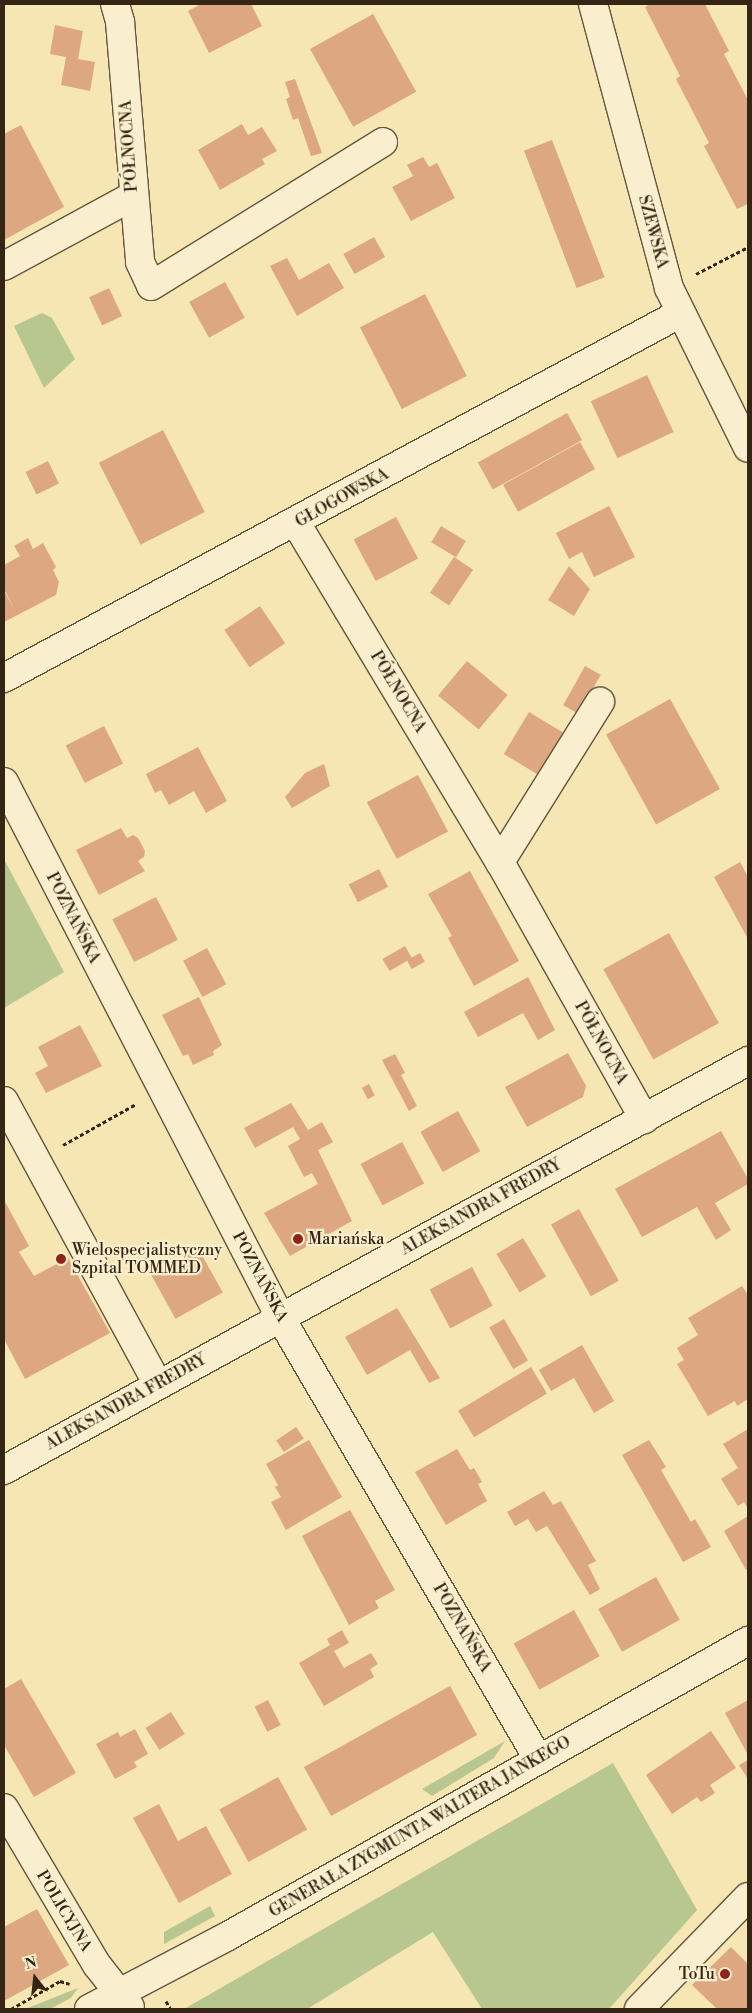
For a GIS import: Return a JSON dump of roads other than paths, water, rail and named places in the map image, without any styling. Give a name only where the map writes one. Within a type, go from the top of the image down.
[{"type":"street","name":"PÓŁNOCNA","points":[[115,4],[120,22],[140,262],[151,286],[383,142]]},
{"type":"street","name":"SZEWSKA","points":[[592,4],[659,256],[679,314],[748,448]]},
{"type":"street","points":[[4,266],[133,196]]},
{"type":"street","name":"GŁOGOWSKA","points":[[4,678],[296,523],[679,314]]},
{"type":"street","name":"PÓŁNOCNA","points":[[296,523],[500,862],[644,1119]]},
{"type":"street","points":[[500,862],[600,702]]},
{"type":"street","name":"POZNAŃSKA","points":[[4,782],[280,1317],[539,1760]]},
{"type":"street","name":"ALEKSANDRA FREDRY","points":[[4,1470],[748,1062]]},
{"type":"street","points":[[4,1101],[158,1385]]},
{"type":"street","name":"GENERAŁA ZYGMUNTA WALTERA JANKEGO","points":[[89,2009],[125,2001],[539,1760],[748,1641]]},
{"type":"street","name":"POLICYJNA","points":[[4,1808],[97,1965],[125,2001]]},
{"type":"street","points":[[639,2009],[748,1897]]},
{"type":"place","name":"Mariańska","points":[[298,1239]]},
{"type":"place","name":"Wielospecjalistyczny Szpital TOMMED","points":[[61,1259]]},
{"type":"place","name":"ToTu","points":[[725,1974]]}]
